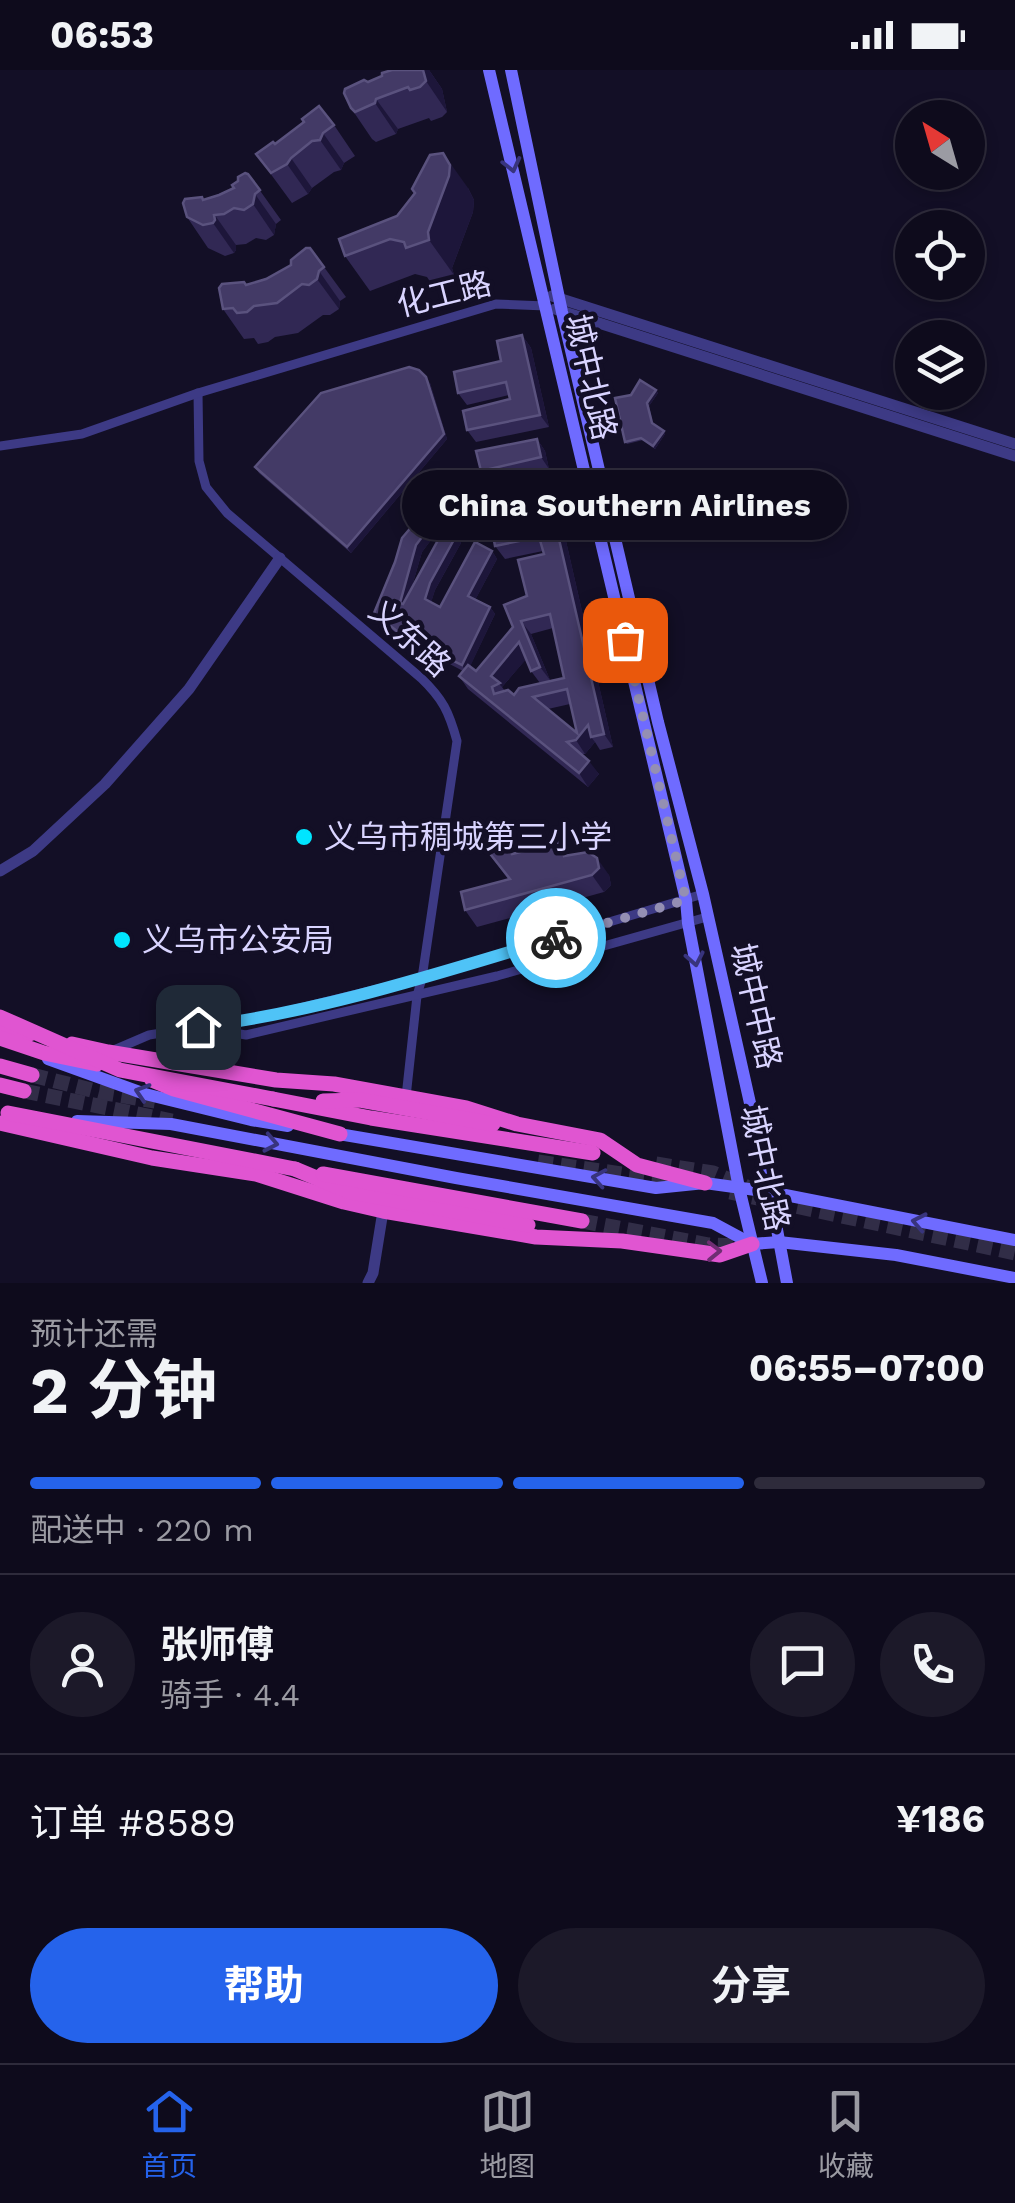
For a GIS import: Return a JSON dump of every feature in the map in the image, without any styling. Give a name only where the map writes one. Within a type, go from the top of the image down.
[{"type":"highway","points":[[0,1017],[120,1070]]},
{"type":"highway","points":[[0,1027],[110,1062],[174,1089],[340,1134]]},
{"type":"highway","points":[[18,1032],[108,1052],[276,1080],[334,1084],[466,1108],[517,1124],[600,1140],[637,1165],[704,1183]]},
{"type":"highway","points":[[0,1040],[120,1070],[372,1118],[593,1154]]},
{"type":"highway","points":[[0,1066],[32,1075]]},
{"type":"highway","points":[[0,1086],[24,1091]]},
{"type":"highway","points":[[276,1099],[360,1100],[492,1124],[517,1124]]},
{"type":"highway","points":[[0,1117],[18,1119]]},
{"type":"highway","points":[[0,1117],[582,1221]]},
{"type":"highway","points":[[0,1117],[152,1158],[256,1174],[384,1211],[536,1236],[622,1241]]},
{"type":"highway","points":[[295,1169],[350,1192],[622,1241],[720,1255],[752,1244]]},
{"type":"main road","name":"城中北路","points":[[489,70],[686,900],[739,1188],[762,1283]]},
{"type":"main road","name":"城中北路","points":[[511,70],[561,305],[707,917]]},
{"type":"main road","name":"城中中路","points":[[707,917],[787,1283]]},
{"type":"main road","points":[[0,1040],[145,1094],[251,1120],[656,1188],[704,1183],[770,1192],[1015,1240]]},
{"type":"main road","points":[[18,1119],[171,1124],[713,1223],[752,1244],[779,1242],[896,1255],[1015,1278]]},
{"type":"street","name":"化工路","points":[[0,446],[82,434],[198,393],[496,304],[545,300],[1015,444]]},
{"type":"street","name":"化工路","points":[[561,305],[1015,456]]},
{"type":"street","name":"义东路","points":[[198,393],[200,460],[206,488],[227,513],[421,678],[449,712],[457,741],[417,996],[406,1096]]},
{"type":"street","points":[[0,871],[33,851],[104,784],[190,689],[280,558]]},
{"type":"street","points":[[108,1052],[149,1035],[246,1021],[422,978],[702,894]]},
{"type":"street","points":[[198,1027],[246,1035],[497,976],[707,917]]},
{"type":"street","points":[[368,1283],[384,1211]]},
{"type":"building","points":[[392,70],[423,70],[426,81],[420,87],[408,87],[376,99],[355,112],[345,89]]},
{"type":"building","points":[[319,106],[334,125],[320,140],[312,141],[271,173],[256,154],[304,122],[302,119]]},
{"type":"building","points":[[443,153],[450,165],[449,176],[428,232],[429,240],[406,248],[404,242],[390,239],[345,256],[339,239],[397,216],[415,193],[412,189],[430,155]]},
{"type":"building","points":[[245,173],[260,190],[253,204],[244,210],[234,208],[214,215],[213,223],[203,225],[187,217],[185,199],[203,200],[219,195],[234,188],[232,185]]},
{"type":"building","points":[[306,248],[324,267],[309,285],[302,284],[277,303],[254,306],[247,312],[223,309],[219,288],[222,284],[246,285],[266,279],[291,265],[291,260]]},
{"type":"building","points":[[522,335],[540,415],[467,430],[463,411],[510,399],[506,382],[458,393],[454,372],[501,361],[497,341]]},
{"type":"building","points":[[409,367],[426,377],[444,434],[347,547],[255,467],[321,393]]},
{"type":"building","points":[[640,380],[656,390],[647,403],[652,423],[664,431],[653,446],[641,438],[625,442],[615,398],[631,395]]},
{"type":"building","points":[[537,439],[541,457],[481,471],[476,451]]},
{"type":"building","points":[[543,470],[604,734],[591,737],[588,725],[576,740],[567,742],[589,761],[579,773],[459,676],[468,665],[476,671],[513,627],[504,605],[527,596],[518,560],[544,554],[539,537],[495,546],[492,530],[535,521],[529,494],[487,505],[482,487]],"holes":[[[550,614],[564,678],[519,688],[514,695],[508,690],[494,694],[492,687],[500,683],[491,676],[519,642],[531,671],[540,667],[521,621]],[[567,689],[577,733],[533,697]]]},
{"type":"building","points":[[459,483],[479,498],[453,534],[456,536],[425,599],[440,607],[475,542],[492,551],[468,596],[490,607],[462,665],[412,643],[374,613],[402,538],[441,492],[450,500],[416,545],[400,603],[403,604],[460,500],[450,494]]},
{"type":"building","points":[[489,826],[512,854],[560,842],[564,856],[588,852],[597,858],[599,868],[592,875],[465,910],[461,892],[510,879],[476,836]]},
{"type":"tunnel","points":[[32,1075],[155,1101]]},
{"type":"tunnel","points":[[24,1091],[172,1121]]},
{"type":"tunnel","points":[[538,1162],[678,1182]]},
{"type":"tunnel","points":[[656,1164],[713,1173],[749,1188]]},
{"type":"tunnel","points":[[730,1192],[1015,1253]]},
{"type":"tunnel","points":[[582,1221],[709,1245],[745,1246]]},
{"type":"way so far","points":[[556,938],[686,900],[625,640]]},
{"type":"place","name":"China Southern Airlines","points":[[625,640]]},
{"type":"place","name":"义乌市稠城第三小学","points":[[304,837]]},
{"type":"place","name":"义乌市公安局","points":[[122,940]]},
{"type":"route","points":[[198,1027],[246,1021],[422,978],[556,938]]}]
